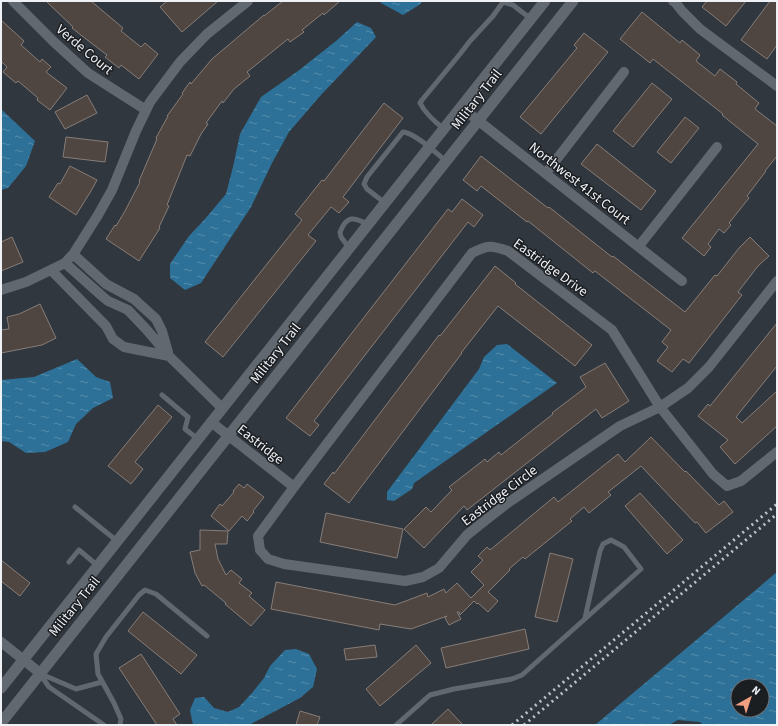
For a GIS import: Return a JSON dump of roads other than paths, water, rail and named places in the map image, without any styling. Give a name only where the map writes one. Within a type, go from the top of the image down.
[{"type":"street","name":"Verde Court","points":[[13,1],[88,73],[146,110]]},
{"type":"street","points":[[1,290],[26,282],[65,263],[73,254],[112,190],[150,102],[180,62],[206,34],[248,1]]},
{"type":"street","name":"Military Trail","points":[[1,688],[545,1]]},
{"type":"street","name":"Military Trail","points":[[1,723],[573,1]]},
{"type":"street","points":[[675,1],[682,11],[700,29],[775,82]]},
{"type":"street","points":[[546,173],[624,72]]},
{"type":"street","name":"Northwest 41st Court","points":[[461,107],[682,280]]},
{"type":"street","points":[[639,246],[717,147]]},
{"type":"street","name":"Eastridge Drive","points":[[294,488],[472,253],[483,247],[495,246],[508,251],[612,330],[660,407],[713,474],[727,486],[741,481],[777,452]]},
{"type":"street","points":[[73,254],[106,284],[134,299],[156,319],[162,331],[169,356]]},
{"type":"street","points":[[65,263],[108,301],[128,310],[169,356],[222,408]]},
{"type":"street","points":[[51,270],[106,326],[113,339],[124,347],[169,356]]},
{"type":"street","name":"Eastridge Circle","points":[[294,488],[258,536],[260,550],[268,559],[284,564],[405,581],[423,577],[439,568],[468,535],[509,502],[620,426],[660,407],[688,388],[709,367],[777,281]]},
{"type":"street","name":"Eastridge","points":[[211,422],[294,488]]},
{"type":"street","points":[[1,642],[40,673]]},
{"type":"lane","points":[[444,129],[434,122],[422,108],[420,103],[422,100],[470,41],[493,16],[503,2],[513,5],[531,19]]},
{"type":"lane","points":[[385,203],[367,189],[364,184],[367,177],[403,132],[407,132],[417,138],[446,161]]},
{"type":"lane","points":[[349,248],[341,238],[340,232],[342,226],[347,220],[352,218],[368,224]]},
{"type":"lane","points":[[162,395],[188,417],[185,429],[198,439]]},
{"type":"lane","points":[[75,508],[117,541]]},
{"type":"lane","points":[[396,725],[430,695],[454,689],[512,679],[522,675],[641,569],[624,547],[611,540],[603,544],[600,551],[585,618]]},
{"type":"lane","points":[[69,562],[79,550],[98,566]]},
{"type":"lane","points":[[120,725],[121,719],[98,674],[96,654],[106,638],[139,595],[145,590],[156,594],[207,636]]},
{"type":"lane","points":[[40,673],[76,689],[102,682]]},
{"type":"lane","points":[[40,673],[49,687],[104,725]]},
{"type":"water","points":[[380,1],[423,1],[403,15]]},
{"type":"water","points":[[357,22],[371,28],[376,37],[320,96],[289,132],[251,207],[201,283],[185,290],[170,278],[170,264],[189,236],[226,194],[240,134],[261,97],[298,71]]},
{"type":"water","points":[[1,109],[35,141],[26,166],[8,188],[1,190]]},
{"type":"water","points":[[507,344],[557,383],[414,483],[412,489],[394,501],[387,500],[387,492],[479,369],[484,357],[497,345]]},
{"type":"water","points":[[77,359],[96,377],[110,382],[113,398],[93,408],[76,424],[68,442],[45,452],[26,453],[9,442],[1,441],[1,380],[34,377]]},
{"type":"water","points":[[777,572],[777,725],[703,725],[700,722],[678,720],[669,725],[595,725]]},
{"type":"water","points":[[296,649],[309,654],[317,669],[313,687],[300,698],[249,725],[193,725],[190,710],[195,698],[204,697],[214,708],[228,712],[239,707],[264,678],[270,666],[285,650]]},
{"type":"railway","points":[[512,725],[777,504]]},
{"type":"railway","points":[[524,725],[777,514]]}]
